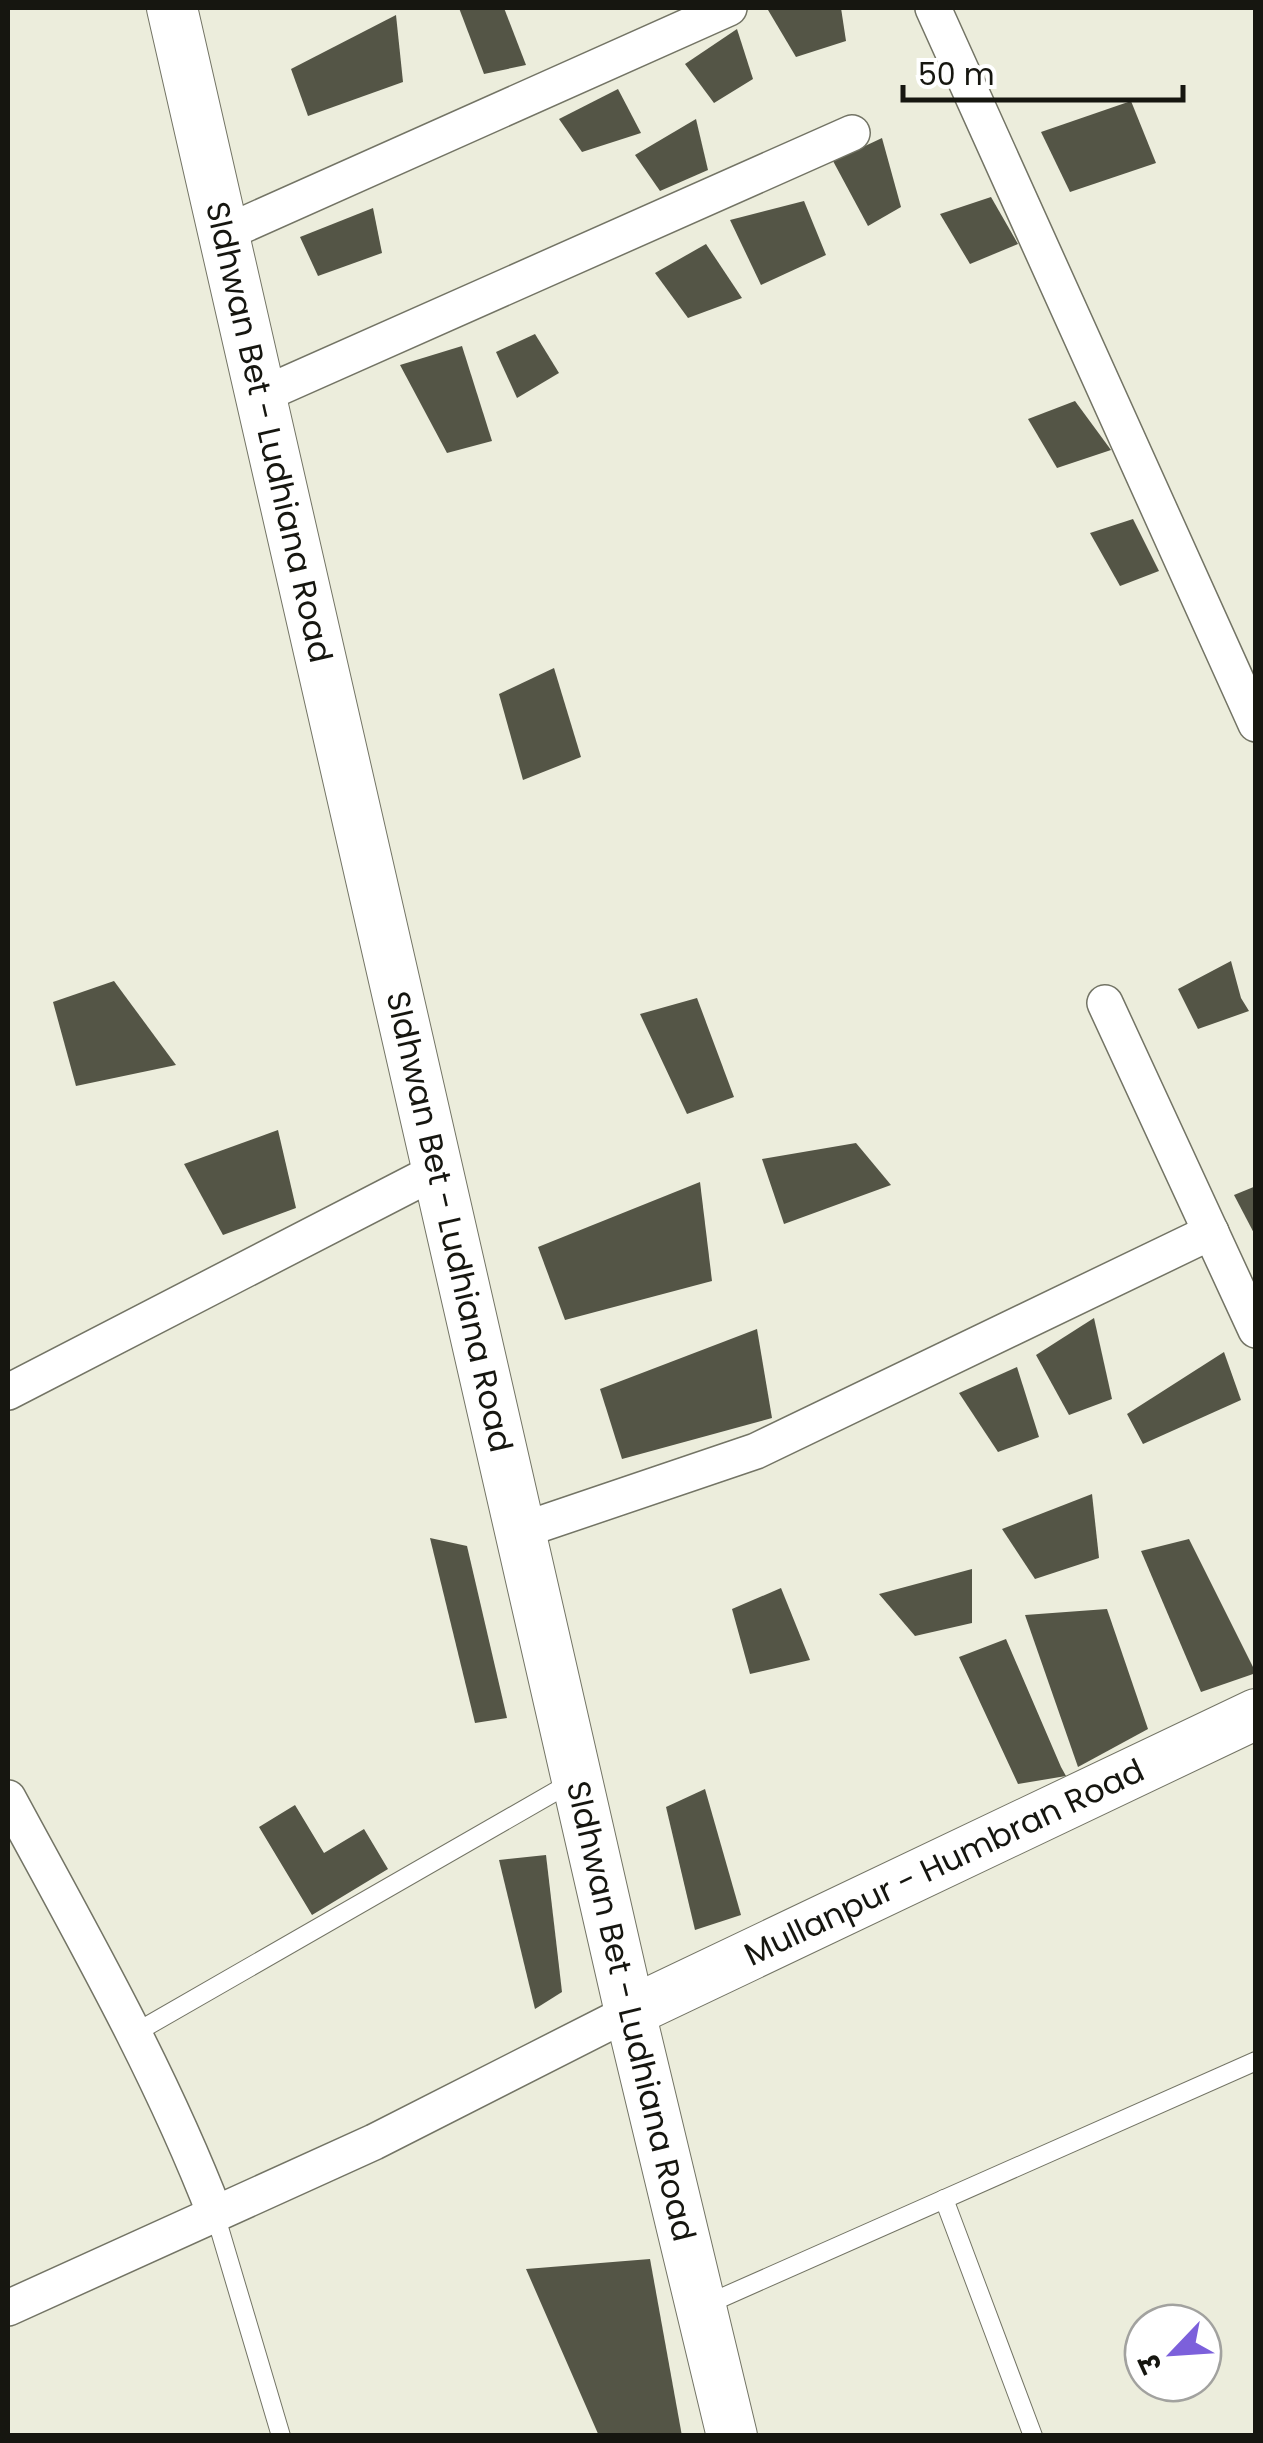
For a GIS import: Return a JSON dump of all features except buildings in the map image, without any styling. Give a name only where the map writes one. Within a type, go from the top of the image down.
[{"type":"main road","name":"SIdhwan Bet - Ludhiana Road","points":[[172,8],[630,2012],[732,2436]]},
{"type":"main road","name":"Mullanpur - Humbran Road","points":[[630,2012],[1256,1714]]},
{"type":"street","points":[[223,234],[729,8]]},
{"type":"street","points":[[933,8],[1256,724]]},
{"type":"street","points":[[260,396],[852,133]]},
{"type":"street","points":[[1105,1002],[1256,1330]]},
{"type":"street","points":[[8,1392],[438,1170]]},
{"type":"street","points":[[520,1531],[756,1451],[1211,1232]]},
{"type":"street","points":[[8,1798],[135,2033],[183,2131],[215,2214]]},
{"type":"street","points":[[8,2308],[374,2142],[630,2012]]},
{"type":"lane","points":[[135,2033],[577,1779]]},
{"type":"lane","points":[[701,2307],[1256,2061]]},
{"type":"lane","points":[[944,2199],[1033,2436]]},
{"type":"lane","points":[[215,2214],[281,2436]]}]
